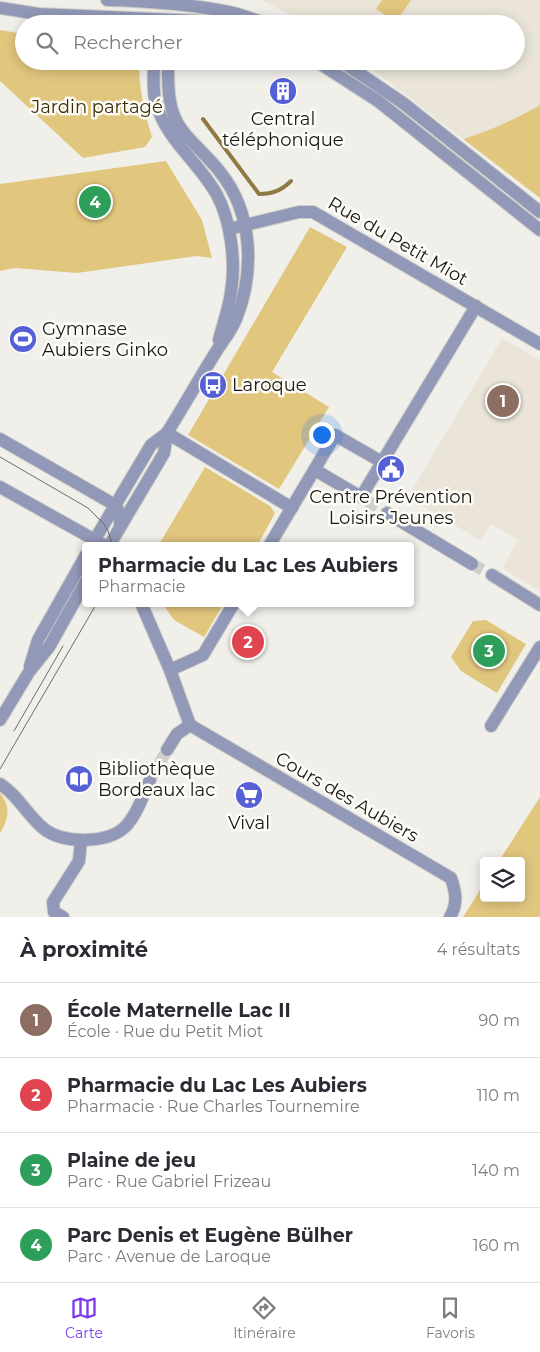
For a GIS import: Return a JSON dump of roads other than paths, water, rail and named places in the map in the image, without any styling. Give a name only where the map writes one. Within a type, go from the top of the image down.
[{"type":"street","points":[[107,0],[170,4],[242,15]]},
{"type":"street","points":[[150,15],[151,2]]},
{"type":"street","points":[[170,4],[170,15]]},
{"type":"street","points":[[0,8],[55,15]]},
{"type":"street","points":[[154,70],[155,102],[162,121],[173,138],[210,184],[224,210],[229,229],[232,268],[231,292],[215,352]]},
{"type":"street","points":[[111,542],[164,453],[167,433],[235,321],[244,294],[247,254],[246,226],[239,204],[226,180],[209,158],[182,130],[173,116],[169,100],[168,70]]},
{"type":"street","points":[[330,70],[378,102],[540,230]]},
{"type":"street","points":[[354,70],[403,103],[540,212]]},
{"type":"street","name":"Rue du Petit Miot","points":[[229,229],[299,212],[313,212],[540,344]]},
{"type":"street","points":[[315,470],[364,499],[382,462],[476,306]]},
{"type":"street","points":[[97,542],[115,505],[151,444],[167,433]]},
{"type":"street","points":[[167,433],[292,508]]},
{"type":"street","points":[[271,542],[335,435],[382,462]]},
{"type":"street","points":[[0,439],[115,505],[120,513],[120,525]]},
{"type":"street","points":[[0,487],[93,542]]},
{"type":"street","points":[[387,513],[472,564]]},
{"type":"street","points":[[29,672],[38,640],[82,562]]},
{"type":"street","points":[[492,576],[540,605]]},
{"type":"street","points":[[0,720],[29,672],[49,647],[82,588]]},
{"type":"street","points":[[143,607],[170,670],[190,725],[178,734],[168,750]]},
{"type":"street","points":[[170,670],[203,655],[232,607]]},
{"type":"street","points":[[491,726],[540,647]]},
{"type":"street","name":"Cours des Aubiers","points":[[190,725],[451,878],[457,893],[454,910],[450,917]]},
{"type":"street","points":[[0,784],[17,798],[44,829],[60,838],[81,840],[111,835],[125,827],[136,812],[150,780]]},
{"type":"street","points":[[63,917],[54,912],[53,902],[79,861],[81,840]]},
{"type":"waterway","points":[[203,119],[259,194],[277,191],[291,181]]},
{"type":"tunnel","points":[[367,501],[387,513]]},
{"type":"tunnel","points":[[472,564],[492,575]]},
{"type":"tunnel","points":[[150,780],[167,750]]},
{"type":"tram line","points":[[0,457],[88,508],[104,524],[112,542]]},
{"type":"tram line","points":[[0,769],[95,607]]},
{"type":"tram line","points":[[14,731],[63,646]]},
{"type":"place","name":"Central téléphonique","points":[[283,91]]},
{"type":"place","name":"Parc Denis et Eugène Bülher","points":[[95,202]]},
{"type":"place","name":"Gymnase Aubiers Ginko","points":[[23,339]]},
{"type":"place","name":"Laroque","points":[[213,385]]},
{"type":"place","name":"École Maternelle Lac II","points":[[503,401]]},
{"type":"place","name":"Centre Prévention Loisirs Jeunes","points":[[391,469]]},
{"type":"place","name":"Pharmacie du Lac Les Aubiers","points":[[248,642]]},
{"type":"place","name":"Plaine de jeu","points":[[489,651]]},
{"type":"place","name":"Bibliothèque Bordeaux lac","points":[[79,779]]},
{"type":"place","name":"Vival","points":[[249,795]]},
{"type":"park label","name":"Jardin partagé","points":[[97,107]]}]
